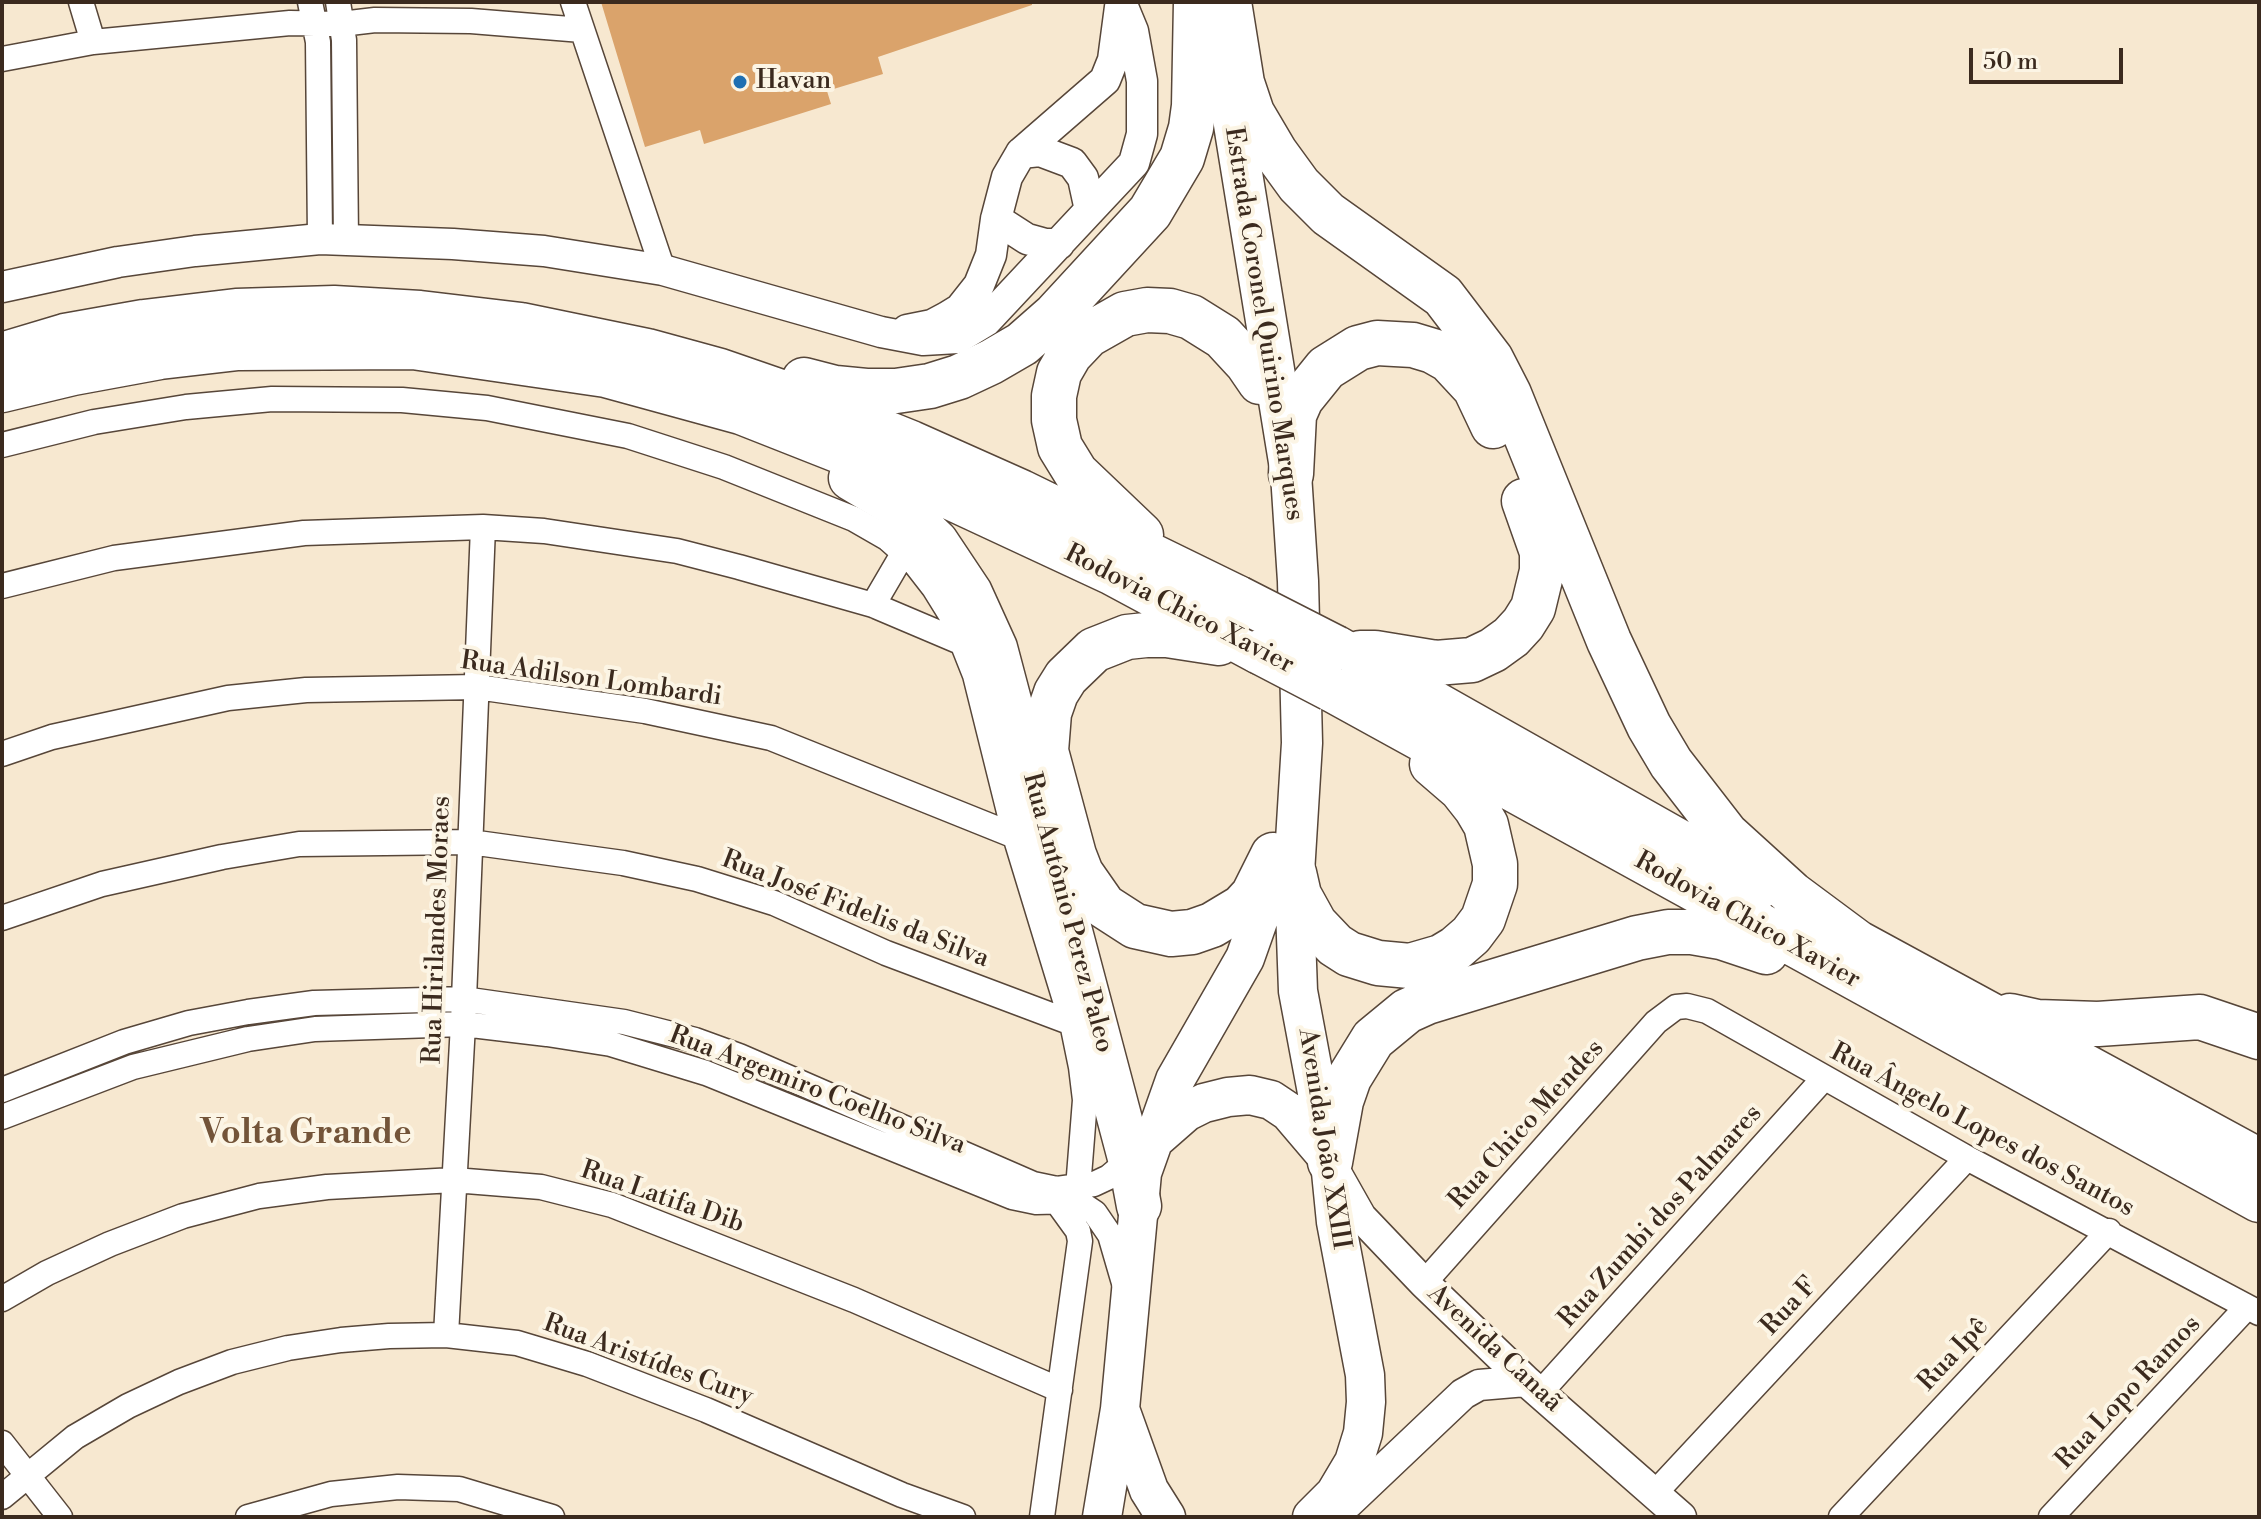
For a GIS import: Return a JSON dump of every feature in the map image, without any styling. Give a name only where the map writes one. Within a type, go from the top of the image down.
[{"type":"highway","points":[[647,351],[751,367],[835,388],[896,391],[930,386],[959,377],[1022,344],[1055,315],[1150,212],[1182,158],[1194,106],[1199,2]]},
{"type":"highway","name":"Estrada Coronel Quirino Marques","points":[[1199,2],[1260,382],[1293,740]]},
{"type":"highway","name":"Estrada Coronel Quirino Marques","points":[[1215,2],[1291,474],[1298,581],[1293,740]]},
{"type":"highway","points":[[1229,2],[1242,83],[1252,113],[1299,185],[1328,214],[1443,296],[1491,359],[1509,394],[1609,641],[1649,726],[1671,763],[1726,834],[1792,894],[1862,946]]},
{"type":"highway","name":"Rodovia Chico Xavier","points":[[2,355],[65,336],[144,322],[236,311],[334,308],[420,313],[521,325],[647,351],[804,400],[1021,492],[1238,598],[1344,675],[1874,990],[2259,1202]]},
{"type":"highway","points":[[1175,567],[1076,473],[1060,447],[1054,420],[1054,396],[1059,373],[1070,354],[1088,335],[1125,314],[1147,310],[1170,311],[1207,326],[1239,355],[1260,382]]},
{"type":"highway","points":[[1291,474],[1294,415],[1301,399],[1326,368],[1358,348],[1377,343],[1413,345],[1449,360],[1475,388],[1538,534],[1542,571],[1533,608],[1523,624],[1493,650],[1472,660],[1436,663],[1375,653],[1344,675],[1442,772],[1476,808],[1486,825],[1493,845],[1495,884],[1491,902],[1471,935],[1456,948],[1426,963],[1392,966],[1362,959],[1335,945],[1315,924],[1283,864],[1293,740]]},
{"type":"highway","name":"Rodovia Chico Xavier","points":[[2,390],[160,357],[238,348],[413,347],[606,375],[741,412],[911,479],[1113,573],[1256,650],[1344,675],[1862,946],[2259,1161]]},
{"type":"highway","points":[[606,375],[736,422],[875,491],[918,522],[970,593],[995,648],[1141,1150],[1139,1206]]},
{"type":"highway","points":[[1256,650],[1167,635],[1146,635],[1127,637],[1094,650],[1066,677],[1056,693],[1049,713],[1046,751],[1081,873],[1104,906],[1135,926],[1171,934],[1192,932],[1212,925],[1242,907],[1283,864]]},
{"type":"highway","points":[[1330,1162],[1341,1101],[1361,1057],[1373,1039],[1390,1023],[1427,1002],[1637,938],[1692,932],[1750,946],[1874,990]]},
{"type":"highway","points":[[1975,1009],[2052,1023],[2098,1024],[2200,1017],[2259,1037]]},
{"type":"main road","points":[[1141,1150],[1175,1080],[1245,958],[1263,907],[1283,864]]},
{"type":"main road","name":"Avenida João XXIII","points":[[1283,864],[1298,991],[1365,1375],[1363,1433],[1354,1462],[1335,1494],[1312,1517]]},
{"type":"main road","points":[[1141,1150],[1186,1112],[1204,1103],[1250,1095],[1271,1100],[1289,1112],[1330,1162]]},
{"type":"main road","points":[[1102,1517],[1120,1409],[1139,1206]]},
{"type":"main road","points":[[1120,1409],[1149,1490],[1166,1517]]},
{"type":"street","points":[[81,2],[93,42]]},
{"type":"street","points":[[573,2],[663,270]]},
{"type":"street","points":[[881,332],[916,330],[932,325],[960,309],[979,285],[987,270],[1007,177],[1021,153],[1105,80],[1113,60],[1121,2]]},
{"type":"street","points":[[2,287],[118,262],[195,251],[333,240],[453,244],[544,251],[663,270],[881,332],[941,341],[973,331],[986,321],[1134,163],[1144,111],[1133,31],[1121,2]]},
{"type":"street","points":[[313,13],[333,240]]},
{"type":"street","points":[[2,59],[93,42],[277,24],[313,13],[339,13],[375,20],[471,21],[582,30]]},
{"type":"street","points":[[333,240],[344,40],[339,13]]},
{"type":"street","points":[[1021,153],[1040,151],[1072,163],[1083,178],[1090,210]]},
{"type":"street","points":[[996,219],[1027,239],[1059,244]]},
{"type":"street","name":"Rua Antônio Perez Paleo","points":[[2,445],[94,422],[186,407],[272,399],[402,400],[487,408],[628,436],[724,467],[854,519],[887,538],[904,552],[934,588],[965,644],[1015,836],[1072,1023],[1085,1100],[1068,1195]]},
{"type":"street","points":[[2,586],[114,558],[242,539],[304,533],[483,527],[544,531],[677,551],[873,605],[965,644]]},
{"type":"street","name":"Rua Hirilandes Moraes","points":[[446,1335],[463,1024],[483,527]]},
{"type":"street","points":[[873,605],[904,552]]},
{"type":"street","name":"Rua Adilson Lombardi","points":[[2,754],[66,734],[228,698],[306,690],[477,687],[645,711],[771,738],[1015,836]]},
{"type":"street","name":"Rua José Fidelis da Silva","points":[[2,918],[102,884],[237,854],[299,844],[470,842],[623,863],[697,879],[774,903],[886,953],[1072,1023]]},
{"type":"street","name":"Rua Argemiro Coelho Silva","points":[[2,1090],[82,1056],[189,1023],[314,1003],[463,999],[624,1022],[695,1040],[739,1056],[1033,1184],[1068,1195],[1095,1213],[1110,1235],[1129,1299]]},
{"type":"street","name":"Rua Ângelo Lopes dos Santos","points":[[1676,1007],[1707,1011],[1967,1158],[2253,1310]]},
{"type":"street","name":"Rua Chico Mendes","points":[[1424,1283],[1656,1022],[1676,1007]]},
{"type":"street","name":"Rua Argemiro Coelho Silva","points":[[2,1117],[133,1067],[248,1039],[315,1029],[463,1024],[611,1044],[706,1073],[1012,1197],[1036,1202],[1068,1195]]},
{"type":"street","name":"Rua Zumbi dos Palmares","points":[[1532,1388],[1824,1078]]},
{"type":"street","points":[[1042,1517],[1080,1241],[1068,1195],[1109,1177],[1141,1150]]},
{"type":"street","name":"Rua F","points":[[1654,1494],[1967,1158]]},
{"type":"street","name":"Avenida Canaã","points":[[1330,1162],[1361,1217],[1424,1283],[1532,1388],[1681,1517]]},
{"type":"street","name":"Rua Latifa Dib","points":[[2,1299],[47,1273],[110,1244],[183,1216],[259,1196],[313,1189],[454,1180],[541,1187],[612,1205],[854,1300],[1060,1390]]},
{"type":"street","name":"Rua Ipê","points":[[1841,1517],[2109,1231]]},
{"type":"street","name":"Rua Lopo Ramos","points":[[2051,1517],[2253,1310]]},
{"type":"street","name":"Rua Aristídes Cury","points":[[2,1497],[75,1437],[128,1406],[232,1362],[288,1348],[341,1340],[446,1335],[517,1343],[587,1364],[706,1410],[902,1495],[963,1517]]},
{"type":"street","points":[[1321,1517],[1348,1503],[1463,1394],[1479,1385],[1532,1388]]},
{"type":"street","points":[[2,1443],[60,1517]]},
{"type":"street","points":[[248,1517],[331,1494],[398,1487],[459,1489],[552,1517]]},
{"type":"building","name":"Havan","points":[[601,2],[1032,2],[1032,5],[878,57],[883,74],[827,91],[831,104],[704,144],[700,130],[645,147]]},
{"type":"place","name":"Havan","points":[[740,82]]},
{"type":"district","name":"Volta Grande","points":[[306,1135]]}]
